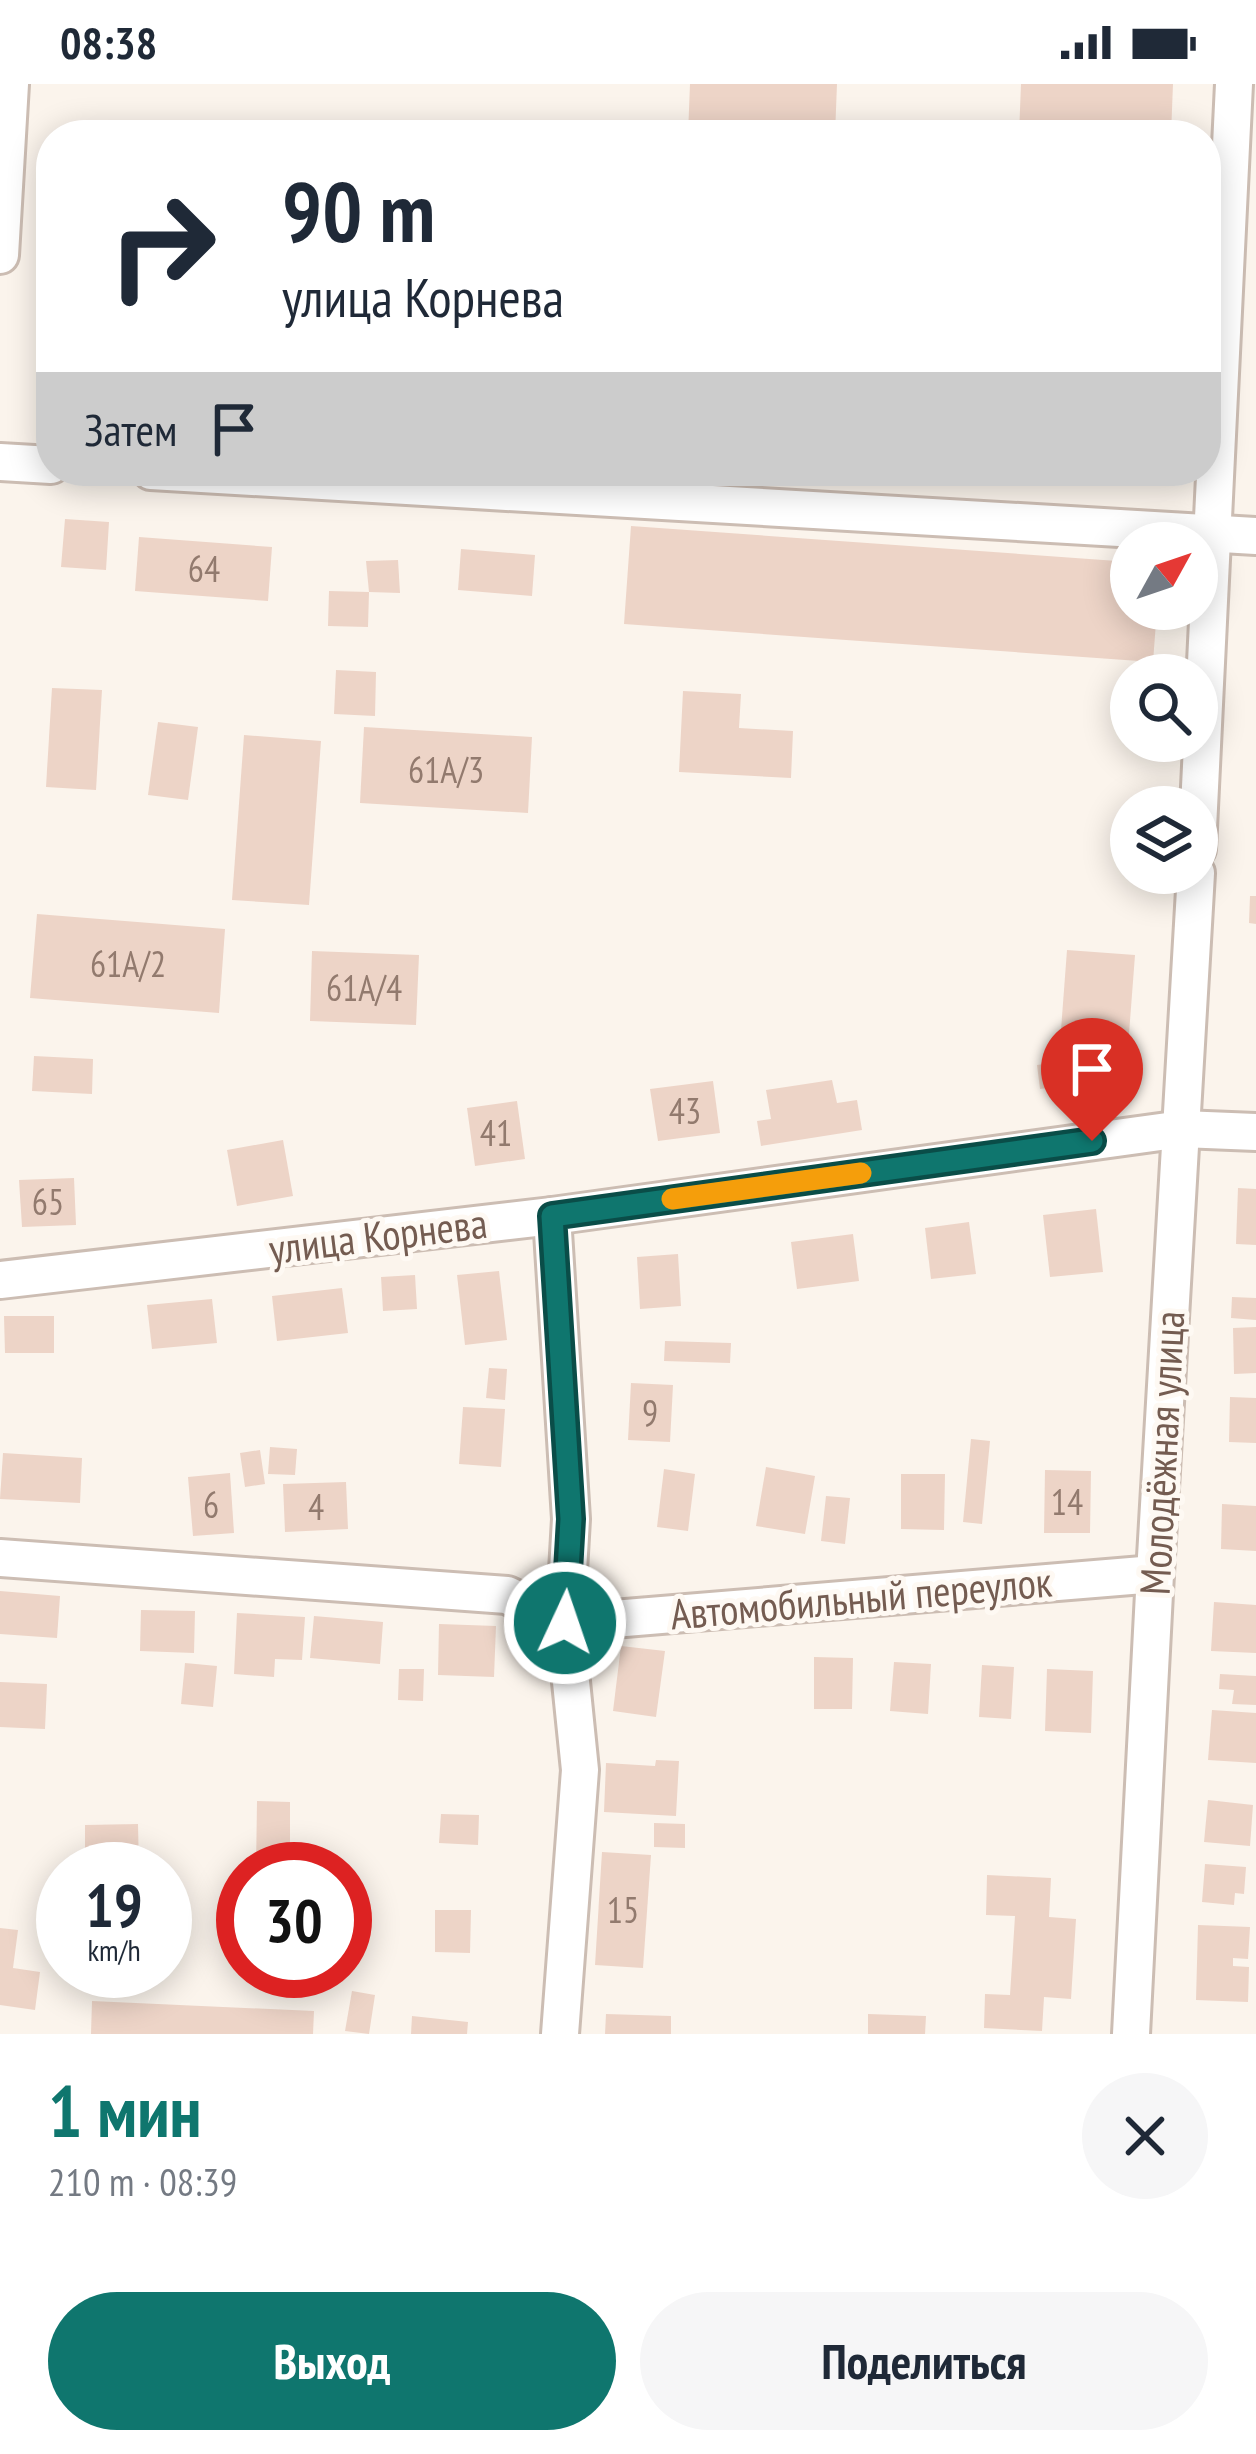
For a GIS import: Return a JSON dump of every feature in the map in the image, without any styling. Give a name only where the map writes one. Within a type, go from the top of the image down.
[{"type":"street","points":[[0,255],[10,84]]},
{"type":"street","points":[[1221,376],[1234,84]]},
{"type":"street","points":[[0,462],[36,464]]},
{"type":"street","points":[[404,486],[1110,528]]},
{"type":"street","points":[[1215,522],[1216,486]]},
{"type":"street","points":[[1218,534],[1256,536]]},
{"type":"street","points":[[1200,786],[1209,630]]},
{"type":"street","name":"Молодёжная улица","points":[[1131,2034],[1195,894]]},
{"type":"street","name":"улица Корнева","points":[[0,1280],[552,1216],[1182,1129],[1256,1132]]},
{"type":"street","points":[[552,1216],[571,1519],[565,1623],[580,1770],[560,2034]]},
{"type":"street","points":[[0,1558],[507,1595],[565,1623]]},
{"type":"street","name":"Автомобильный переулок","points":[[565,1623],[1155,1574]]},
{"type":"building","points":[[690,84],[837,84],[836,120],[689,120]]},
{"type":"building","points":[[1021,84],[1173,84],[1172,120],[1020,120]]},
{"type":"building","points":[[65,519],[109,522],[106,570],[61,567]]},
{"type":"building","points":[[631,526],[1110,560],[1110,630],[1155,630],[1154,654],[1110,654],[1110,659],[624,624]]},
{"type":"building","points":[[139,537],[272,547],[268,601],[135,591]]},
{"type":"building","points":[[461,549],[535,555],[532,596],[458,590]]},
{"type":"building","points":[[398,560],[400,593],[369,592],[366,561]]},
{"type":"building","points":[[329,591],[369,592],[368,627],[328,626]]},
{"type":"building","points":[[336,670],[376,672],[375,716],[334,714]]},
{"type":"building","points":[[52,688],[102,690],[96,790],[46,787]]},
{"type":"building","points":[[683,691],[741,694],[739,728],[793,731],[791,778],[679,772]]},
{"type":"building","points":[[158,722],[198,727],[188,800],[148,795]]},
{"type":"building","points":[[364,727],[532,737],[528,813],[360,803]]},
{"type":"building","points":[[244,735],[321,741],[309,905],[232,900]]},
{"type":"building","points":[[1250,896],[1256,896],[1256,924],[1249,923]]},
{"type":"building","points":[[37,914],[225,929],[219,1013],[30,998]]},
{"type":"building","points":[[1067,950],[1135,955],[1129,1034],[1061,1030]]},
{"type":"building","points":[[312,951],[419,955],[416,1025],[310,1021]]},
{"type":"building","points":[[1114,1054],[1117,1079],[1040,1089],[1037,1065]]},
{"type":"building","points":[[34,1056],[93,1059],[92,1094],[32,1091]]},
{"type":"building","points":[[832,1080],[837,1103],[857,1100],[862,1130],[761,1146],[757,1121],[771,1119],[766,1090]]},
{"type":"building","points":[[713,1081],[720,1133],[658,1141],[650,1089]]},
{"type":"building","points":[[517,1101],[525,1159],[475,1166],[467,1108]]},
{"type":"building","points":[[283,1140],[293,1196],[237,1206],[227,1150]]},
{"type":"building","points":[[74,1178],[76,1225],[22,1227],[19,1180]]},
{"type":"building","points":[[1238,1188],[1256,1189],[1256,1245],[1236,1244]]},
{"type":"building","points":[[1096,1209],[1103,1272],[1050,1277],[1043,1215]]},
{"type":"building","points":[[969,1222],[976,1274],[931,1279],[925,1228]]},
{"type":"building","points":[[853,1234],[859,1281],[797,1289],[791,1242]]},
{"type":"building","points":[[678,1254],[681,1306],[640,1309],[637,1257]]},
{"type":"building","points":[[499,1271],[507,1340],[465,1345],[457,1275]]},
{"type":"building","points":[[415,1275],[417,1309],[383,1311],[381,1277]]},
{"type":"building","points":[[342,1288],[348,1333],[277,1341],[272,1296]]},
{"type":"building","points":[[1232,1297],[1256,1298],[1256,1320],[1231,1318]]},
{"type":"building","points":[[212,1299],[217,1343],[152,1349],[147,1305]]},
{"type":"building","points":[[4,1316],[54,1316],[54,1353],[5,1353]]},
{"type":"building","points":[[1256,1327],[1256,1373],[1234,1374],[1233,1328]]},
{"type":"building","points":[[665,1341],[731,1343],[730,1363],[664,1361]]},
{"type":"building","points":[[489,1368],[507,1369],[505,1400],[486,1398]]},
{"type":"building","points":[[631,1383],[673,1385],[670,1442],[628,1440]]},
{"type":"building","points":[[1230,1397],[1256,1398],[1256,1443],[1229,1442]]},
{"type":"building","points":[[463,1407],[505,1409],[501,1467],[459,1464]]},
{"type":"building","points":[[971,1439],[990,1441],[982,1524],[963,1522]]},
{"type":"building","points":[[270,1447],[297,1449],[295,1475],[268,1474]]},
{"type":"building","points":[[260,1450],[265,1484],[245,1487],[240,1453]]},
{"type":"building","points":[[3,1453],[82,1458],[80,1503],[0,1499]]},
{"type":"building","points":[[766,1467],[815,1476],[805,1534],[756,1526]]},
{"type":"building","points":[[664,1469],[695,1474],[688,1531],[657,1527]]},
{"type":"building","points":[[1045,1470],[1091,1471],[1090,1533],[1044,1533]]},
{"type":"building","points":[[230,1473],[234,1533],[193,1536],[188,1477]]},
{"type":"building","points":[[901,1474],[945,1474],[944,1530],[901,1529]]},
{"type":"building","points":[[346,1482],[348,1529],[285,1532],[283,1484]]},
{"type":"building","points":[[826,1496],[850,1498],[845,1544],[821,1541]]},
{"type":"building","points":[[1222,1504],[1256,1506],[1256,1551],[1221,1549]]},
{"type":"building","points":[[0,1591],[60,1596],[57,1638],[0,1634]]},
{"type":"building","points":[[1214,1602],[1256,1605],[1256,1653],[1211,1651]]},
{"type":"building","points":[[141,1610],[195,1611],[194,1653],[140,1651]]},
{"type":"building","points":[[237,1613],[305,1617],[302,1660],[275,1659],[274,1677],[234,1674]]},
{"type":"building","points":[[314,1616],[383,1622],[380,1664],[310,1658]]},
{"type":"building","points":[[439,1624],[496,1626],[494,1677],[438,1675]]},
{"type":"building","points":[[621,1646],[665,1651],[656,1717],[613,1711]]},
{"type":"building","points":[[814,1657],[853,1658],[852,1709],[814,1709]]},
{"type":"building","points":[[894,1662],[931,1664],[928,1714],[890,1711]]},
{"type":"building","points":[[185,1663],[217,1666],[213,1707],[181,1704]]},
{"type":"building","points":[[982,1665],[1014,1667],[1011,1719],[979,1717]]},
{"type":"building","points":[[399,1669],[424,1669],[423,1701],[398,1700]]},
{"type":"building","points":[[1047,1669],[1093,1671],[1091,1733],[1045,1731]]},
{"type":"building","points":[[1220,1674],[1256,1676],[1256,1705],[1232,1704],[1234,1690],[1219,1689]]},
{"type":"building","points":[[0,1682],[47,1684],[45,1729],[0,1727]]},
{"type":"building","points":[[1212,1710],[1256,1713],[1256,1763],[1208,1760]]},
{"type":"building","points":[[656,1760],[679,1761],[676,1816],[604,1812],[606,1763],[655,1766]]},
{"type":"building","points":[[1208,1800],[1253,1805],[1250,1846],[1204,1842]]},
{"type":"building","points":[[257,1801],[290,1802],[290,1842],[256,1842]]},
{"type":"building","points":[[441,1814],[479,1815],[478,1845],[439,1843]]},
{"type":"building","points":[[654,1823],[685,1824],[685,1848],[654,1847]]},
{"type":"building","points":[[138,1824],[138,1842],[85,1842],[85,1825]]},
{"type":"building","points":[[602,1852],[651,1855],[643,1968],[595,1965]]},
{"type":"building","points":[[1205,1864],[1246,1867],[1244,1894],[1235,1893],[1234,1905],[1202,1902]]},
{"type":"building","points":[[987,1875],[1051,1878],[1049,1917],[1076,1919],[1071,1999],[1044,1997],[1042,2031],[984,2028],[985,1994],[1010,1995],[1015,1916],[986,1915]]},
{"type":"building","points":[[435,1910],[471,1910],[470,1953],[435,1952]]},
{"type":"building","points":[[1198,1925],[1250,1927],[1248,1959],[1233,1958],[1233,1966],[1249,1967],[1248,2002],[1196,2000]]},
{"type":"building","points":[[0,1928],[18,1930],[13,1968],[36,1971],[35,2010],[0,2005]]},
{"type":"building","points":[[375,1995],[369,2034],[345,2031],[351,1998]]},
{"type":"building","points":[[92,2001],[314,2011],[313,2034],[91,2034]]},
{"type":"building","points":[[606,2014],[671,2016],[671,2034],[605,2034]]},
{"type":"building","points":[[868,2014],[926,2016],[925,2034],[868,2034]]},
{"type":"building","points":[[412,2016],[468,2022],[467,2034],[411,2034]]},
{"type":"slow traffic","points":[[672,1199],[861,1173]]},
{"type":"route","points":[[565,1623],[571,1519],[552,1216],[1092,1141]]}]
